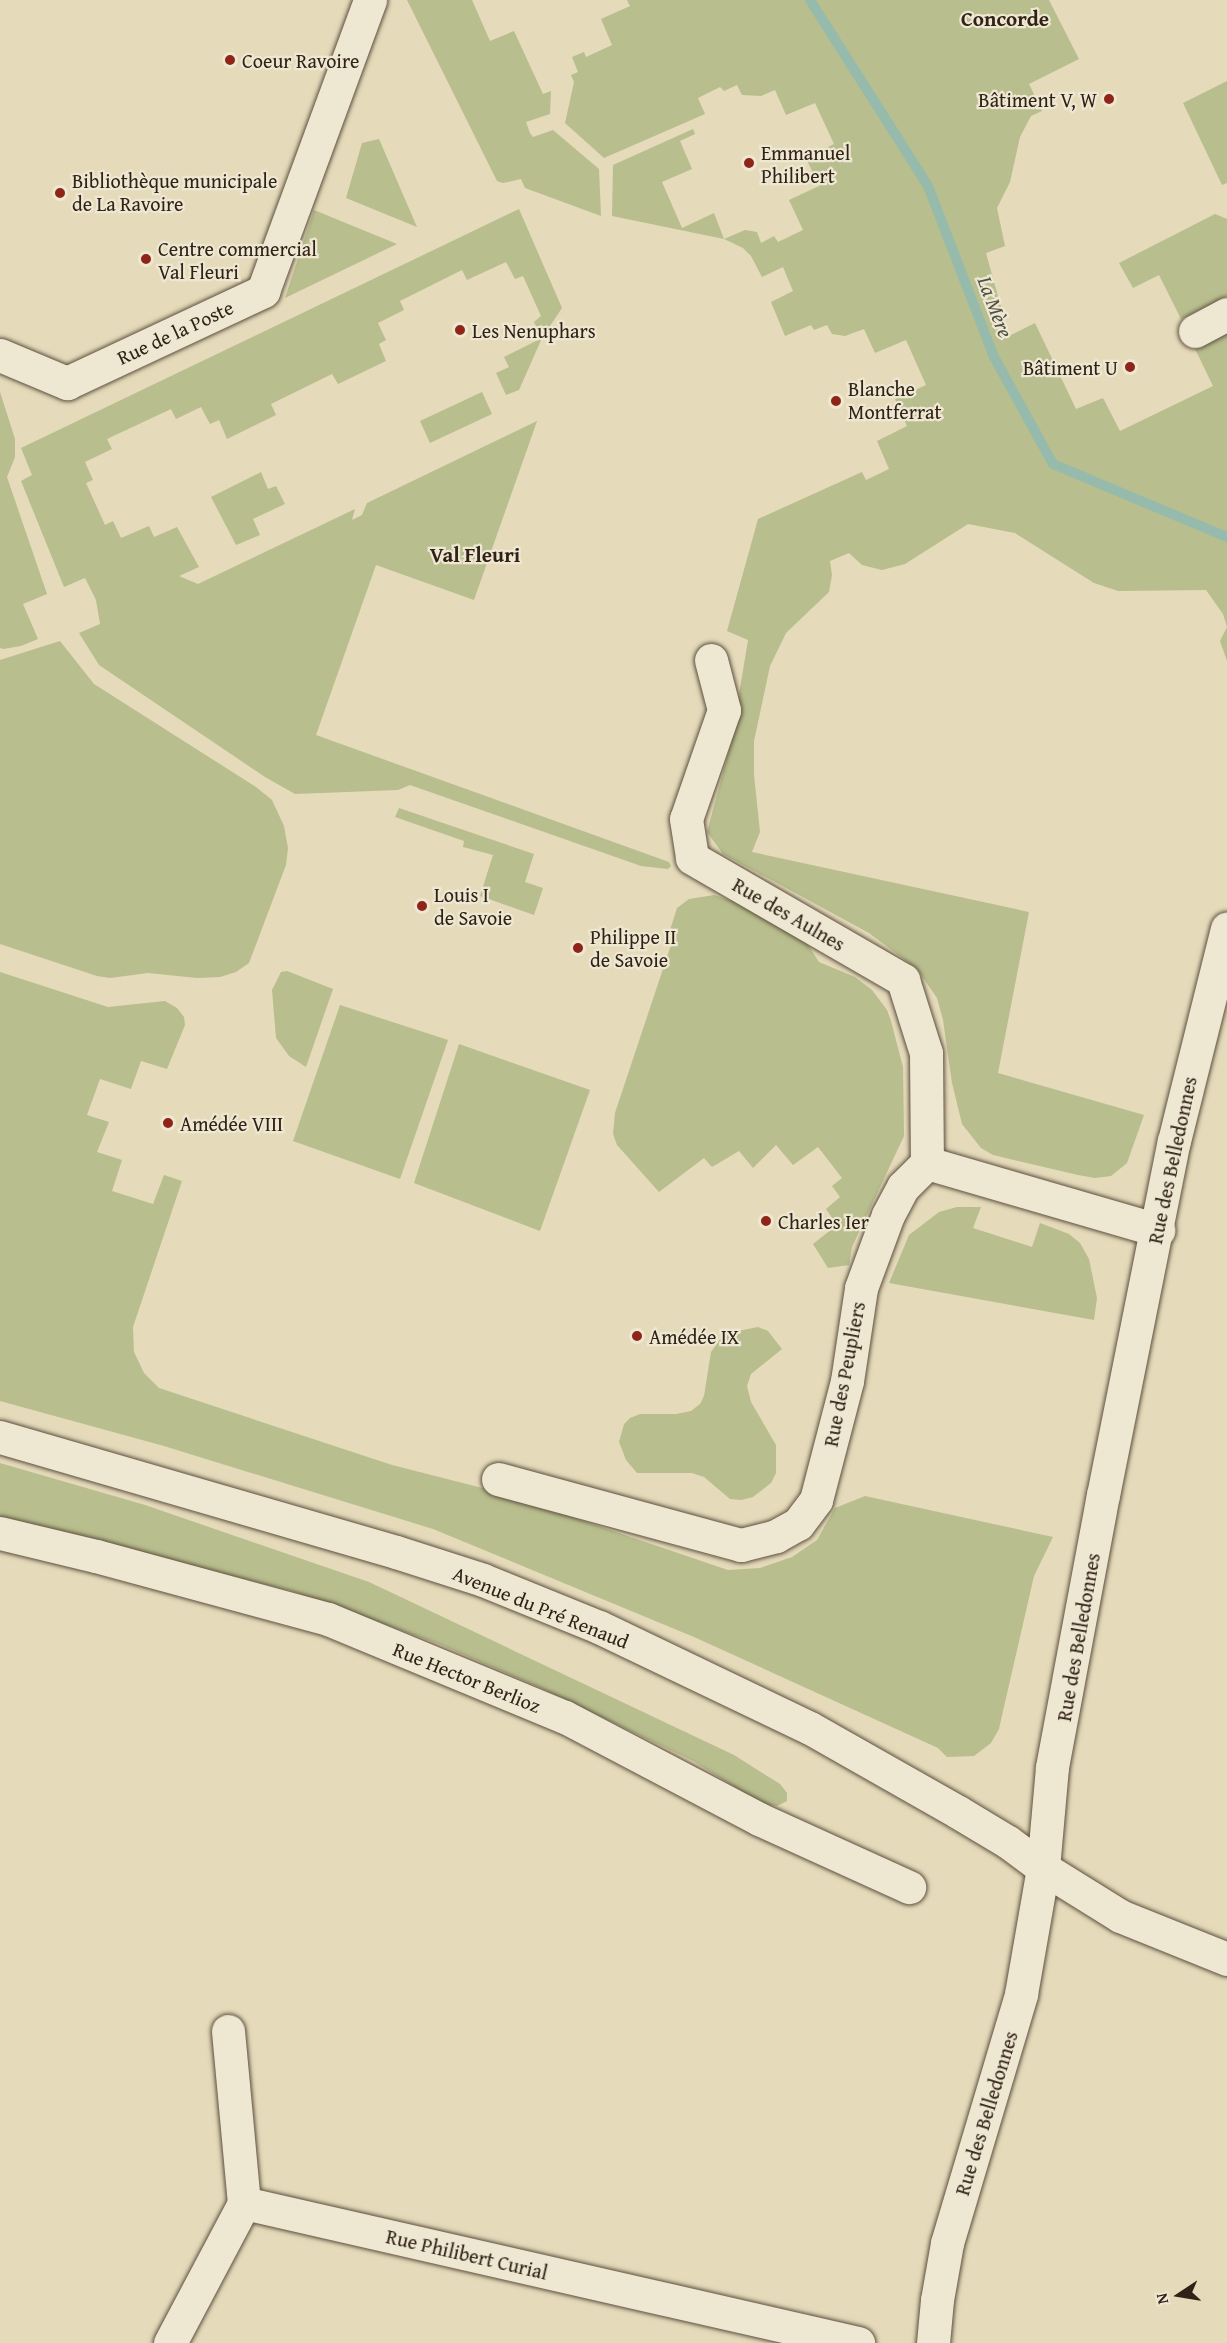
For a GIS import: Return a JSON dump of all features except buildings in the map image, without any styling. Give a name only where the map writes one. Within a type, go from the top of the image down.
[{"type":"street","name":"Rue de la Poste","points":[[0,355],[67,383],[263,291],[370,0]]},
{"type":"street","points":[[1195,331],[1227,314]]},
{"type":"street","name":"Rue des Aulnes","points":[[711,660],[724,710],[686,819],[692,858],[903,980],[926,1053],[927,1163]]},
{"type":"street","name":"Rue des Belledonnes","points":[[933,2343],[937,2300],[947,2242],[1021,1994],[1043,1868],[1052,1767],[1103,1495],[1158,1230],[1174,1141],[1206,1003],[1227,929]]},
{"type":"street","points":[[927,1163],[1158,1230]]},
{"type":"street","name":"Rue des Peupliers","points":[[498,1479],[741,1545],[776,1536],[798,1524],[816,1500],[847,1381],[861,1288],[888,1215],[903,1187],[927,1163]]},
{"type":"street","name":"Avenue du Pré Renaud","points":[[0,1437],[396,1552],[483,1580],[598,1627],[810,1728],[1008,1842],[1043,1868],[1120,1916],[1227,1959]]},
{"type":"street","name":"Rue Hector Berlioz","points":[[0,1533],[96,1556],[328,1619],[565,1717],[759,1819],[909,1887]]},
{"type":"street","points":[[170,2343],[244,2203],[228,2031]]},
{"type":"street","name":"Rue Philibert Curial","points":[[244,2203],[858,2343]]},
{"type":"green space","points":[[407,0],[472,0],[490,41],[514,31],[543,94],[551,91],[550,114],[526,122],[530,133],[533,137],[553,130],[599,169],[601,216],[525,188],[521,179],[503,183],[497,181]]},
{"type":"green space","points":[[627,0],[1049,0],[1079,59],[1029,84],[1042,111],[1031,116],[1020,137],[1010,182],[997,208],[1005,246],[986,253],[1009,336],[1035,323],[1076,409],[1103,398],[1120,431],[1213,386],[1195,349],[1227,333],[1227,627],[1223,614],[1206,590],[1118,591],[1094,583],[1015,533],[968,524],[905,564],[882,570],[862,565],[849,553],[830,561],[832,575],[829,592],[786,633],[770,666],[754,741],[754,775],[760,832],[752,852],[1029,912],[998,1073],[1144,1115],[1127,1163],[1111,1176],[1095,1178],[1078,1175],[993,1155],[981,1148],[962,1124],[952,1083],[943,1020],[937,998],[917,969],[869,933],[723,854],[707,832],[731,743],[748,640],[727,631],[758,519],[862,472],[866,480],[889,469],[877,441],[907,426],[895,399],[926,385],[906,340],[875,353],[864,329],[845,336],[832,334],[827,325],[814,330],[811,325],[785,336],[771,302],[793,291],[783,267],[762,277],[751,256],[743,248],[724,239],[745,230],[757,232],[761,243],[774,236],[778,242],[803,230],[789,200],[819,186],[806,158],[834,144],[815,103],[786,115],[775,90],[761,96],[742,95],[737,85],[724,91],[720,87],[698,98],[705,114],[604,158],[565,123],[574,82],[571,75],[578,72],[572,57],[584,52],[586,57],[612,45],[601,19],[630,6]]},
{"type":"green space","points":[[1227,81],[1227,183],[1222,185],[1183,103]]},
{"type":"green space","points":[[693,129],[695,134],[680,141],[692,169],[662,182],[682,228],[714,213],[724,239],[612,216],[613,165]]},
{"type":"green space","points":[[379,139],[417,227],[346,198],[362,143]]},
{"type":"green space","points":[[519,209],[562,308],[542,338],[534,322],[541,316],[523,276],[515,279],[506,262],[467,280],[462,270],[400,301],[404,310],[378,323],[386,340],[379,344],[386,361],[338,384],[332,374],[271,404],[276,415],[227,439],[219,420],[210,424],[201,407],[176,419],[171,409],[107,439],[112,449],[85,462],[93,480],[86,483],[105,525],[113,521],[121,538],[149,526],[154,537],[177,527],[199,567],[179,576],[198,584],[355,509],[352,520],[362,515],[367,503],[537,421],[474,600],[376,565],[316,735],[669,862],[671,866],[668,869],[641,866],[410,785],[398,790],[295,794],[265,777],[99,665],[79,633],[100,624],[96,600],[85,578],[64,587],[21,481],[32,475],[21,448]]},
{"type":"green space","points":[[314,210],[397,244],[285,298]]},
{"type":"green space","points":[[1215,214],[1227,219],[1227,296],[1181,319],[1159,275],[1133,288],[1119,263]]},
{"type":"green space","points":[[542,338],[519,390],[506,395],[496,373],[509,367],[504,357]]},
{"type":"green space","points":[[0,392],[15,439],[15,457],[7,477],[47,594],[23,604],[38,639],[21,646],[3,649],[0,648]]},
{"type":"green space","points":[[482,392],[492,414],[430,443],[420,421]]},
{"type":"green space","points":[[261,472],[268,489],[276,486],[285,504],[253,519],[260,535],[236,545],[211,497]]},
{"type":"green space","points":[[1227,627],[1227,661],[1220,641]]},
{"type":"green space","points":[[60,641],[94,684],[256,787],[272,800],[284,826],[288,848],[286,865],[249,963],[236,972],[220,977],[197,978],[148,973],[110,978],[97,976],[0,944],[0,660]]},
{"type":"green space","points":[[399,808],[534,854],[525,882],[543,888],[534,915],[480,896],[493,855],[463,847],[464,841],[395,817]]},
{"type":"green space","points":[[714,895],[741,904],[805,940],[819,962],[855,977],[872,990],[887,1010],[903,1067],[904,1136],[852,1247],[849,1265],[828,1268],[813,1244],[837,1225],[826,1209],[840,1197],[832,1186],[842,1178],[818,1147],[793,1165],[776,1145],[753,1168],[739,1151],[712,1167],[704,1158],[659,1192],[617,1145],[613,1134],[615,1113],[674,936],[670,930],[677,908],[689,899]]},
{"type":"green space","points":[[287,971],[333,989],[306,1067],[289,1056],[276,1038],[272,990],[281,972]]},
{"type":"green space","points":[[0,972],[108,1007],[165,1001],[177,1008],[184,1017],[185,1025],[167,1069],[141,1061],[131,1089],[100,1079],[87,1115],[109,1122],[97,1152],[122,1160],[112,1191],[153,1204],[164,1175],[182,1181],[133,1327],[134,1352],[144,1373],[159,1388],[392,1465],[498,1492],[728,1570],[760,1568],[792,1557],[817,1540],[835,1508],[865,1496],[1053,1537],[1034,1576],[999,1729],[991,1743],[974,1756],[947,1757],[938,1748],[694,1637],[433,1529],[164,1446],[0,1401]]},
{"type":"green space","points":[[340,1005],[448,1040],[400,1179],[293,1141]]},
{"type":"green space","points":[[459,1044],[590,1090],[540,1231],[414,1183]]},
{"type":"green space","points":[[957,1207],[981,1207],[973,1228],[1032,1247],[1040,1223],[1069,1234],[1080,1243],[1089,1259],[1097,1298],[1094,1320],[889,1283],[909,1235],[939,1212]]},
{"type":"green space","points":[[758,1327],[768,1331],[782,1349],[751,1374],[747,1386],[751,1402],[776,1445],[776,1473],[771,1483],[753,1497],[741,1500],[730,1499],[704,1477],[692,1473],[637,1473],[626,1460],[619,1442],[624,1424],[630,1418],[640,1414],[676,1414],[691,1411],[700,1404],[704,1396],[711,1352],[721,1338],[733,1332]]},
{"type":"green space","points":[[0,1463],[145,1505],[369,1582],[734,1755],[780,1784],[787,1793],[787,1801],[777,1806],[762,1804],[693,1761],[539,1687],[439,1644],[292,1591],[113,1546],[0,1522]]},
{"type":"waterway","name":"La Mère","points":[[810,0],[928,186],[994,357],[1053,464],[1227,537]]},
{"type":"place","name":"Coeur Ravoire","points":[[230,60]]},
{"type":"place","name":"Bâtiment V, W","points":[[1109,99]]},
{"type":"place","name":"Emmanuel Philibert","points":[[749,163]]},
{"type":"place","name":"Bibliothèque municipale de La Ravoire","points":[[60,193]]},
{"type":"place","name":"Centre commercial Val Fleuri","points":[[146,259]]},
{"type":"place","name":"Les Nenuphars","points":[[460,330]]},
{"type":"place","name":"Bâtiment U","points":[[1130,367]]},
{"type":"place","name":"Blanche Montferrat","points":[[836,401]]},
{"type":"place","name":"Louis I de Savoie","points":[[422,906]]},
{"type":"place","name":"Philippe II de Savoie","points":[[578,948]]},
{"type":"place","name":"Amédée VIII","points":[[168,1123]]},
{"type":"place","name":"Charles Ier","points":[[766,1221]]},
{"type":"place","name":"Amédée IX","points":[[637,1336]]},
{"type":"district","name":"Concorde","points":[[1005,19]]},
{"type":"district","name":"Val Fleuri","points":[[475,555]]}]
